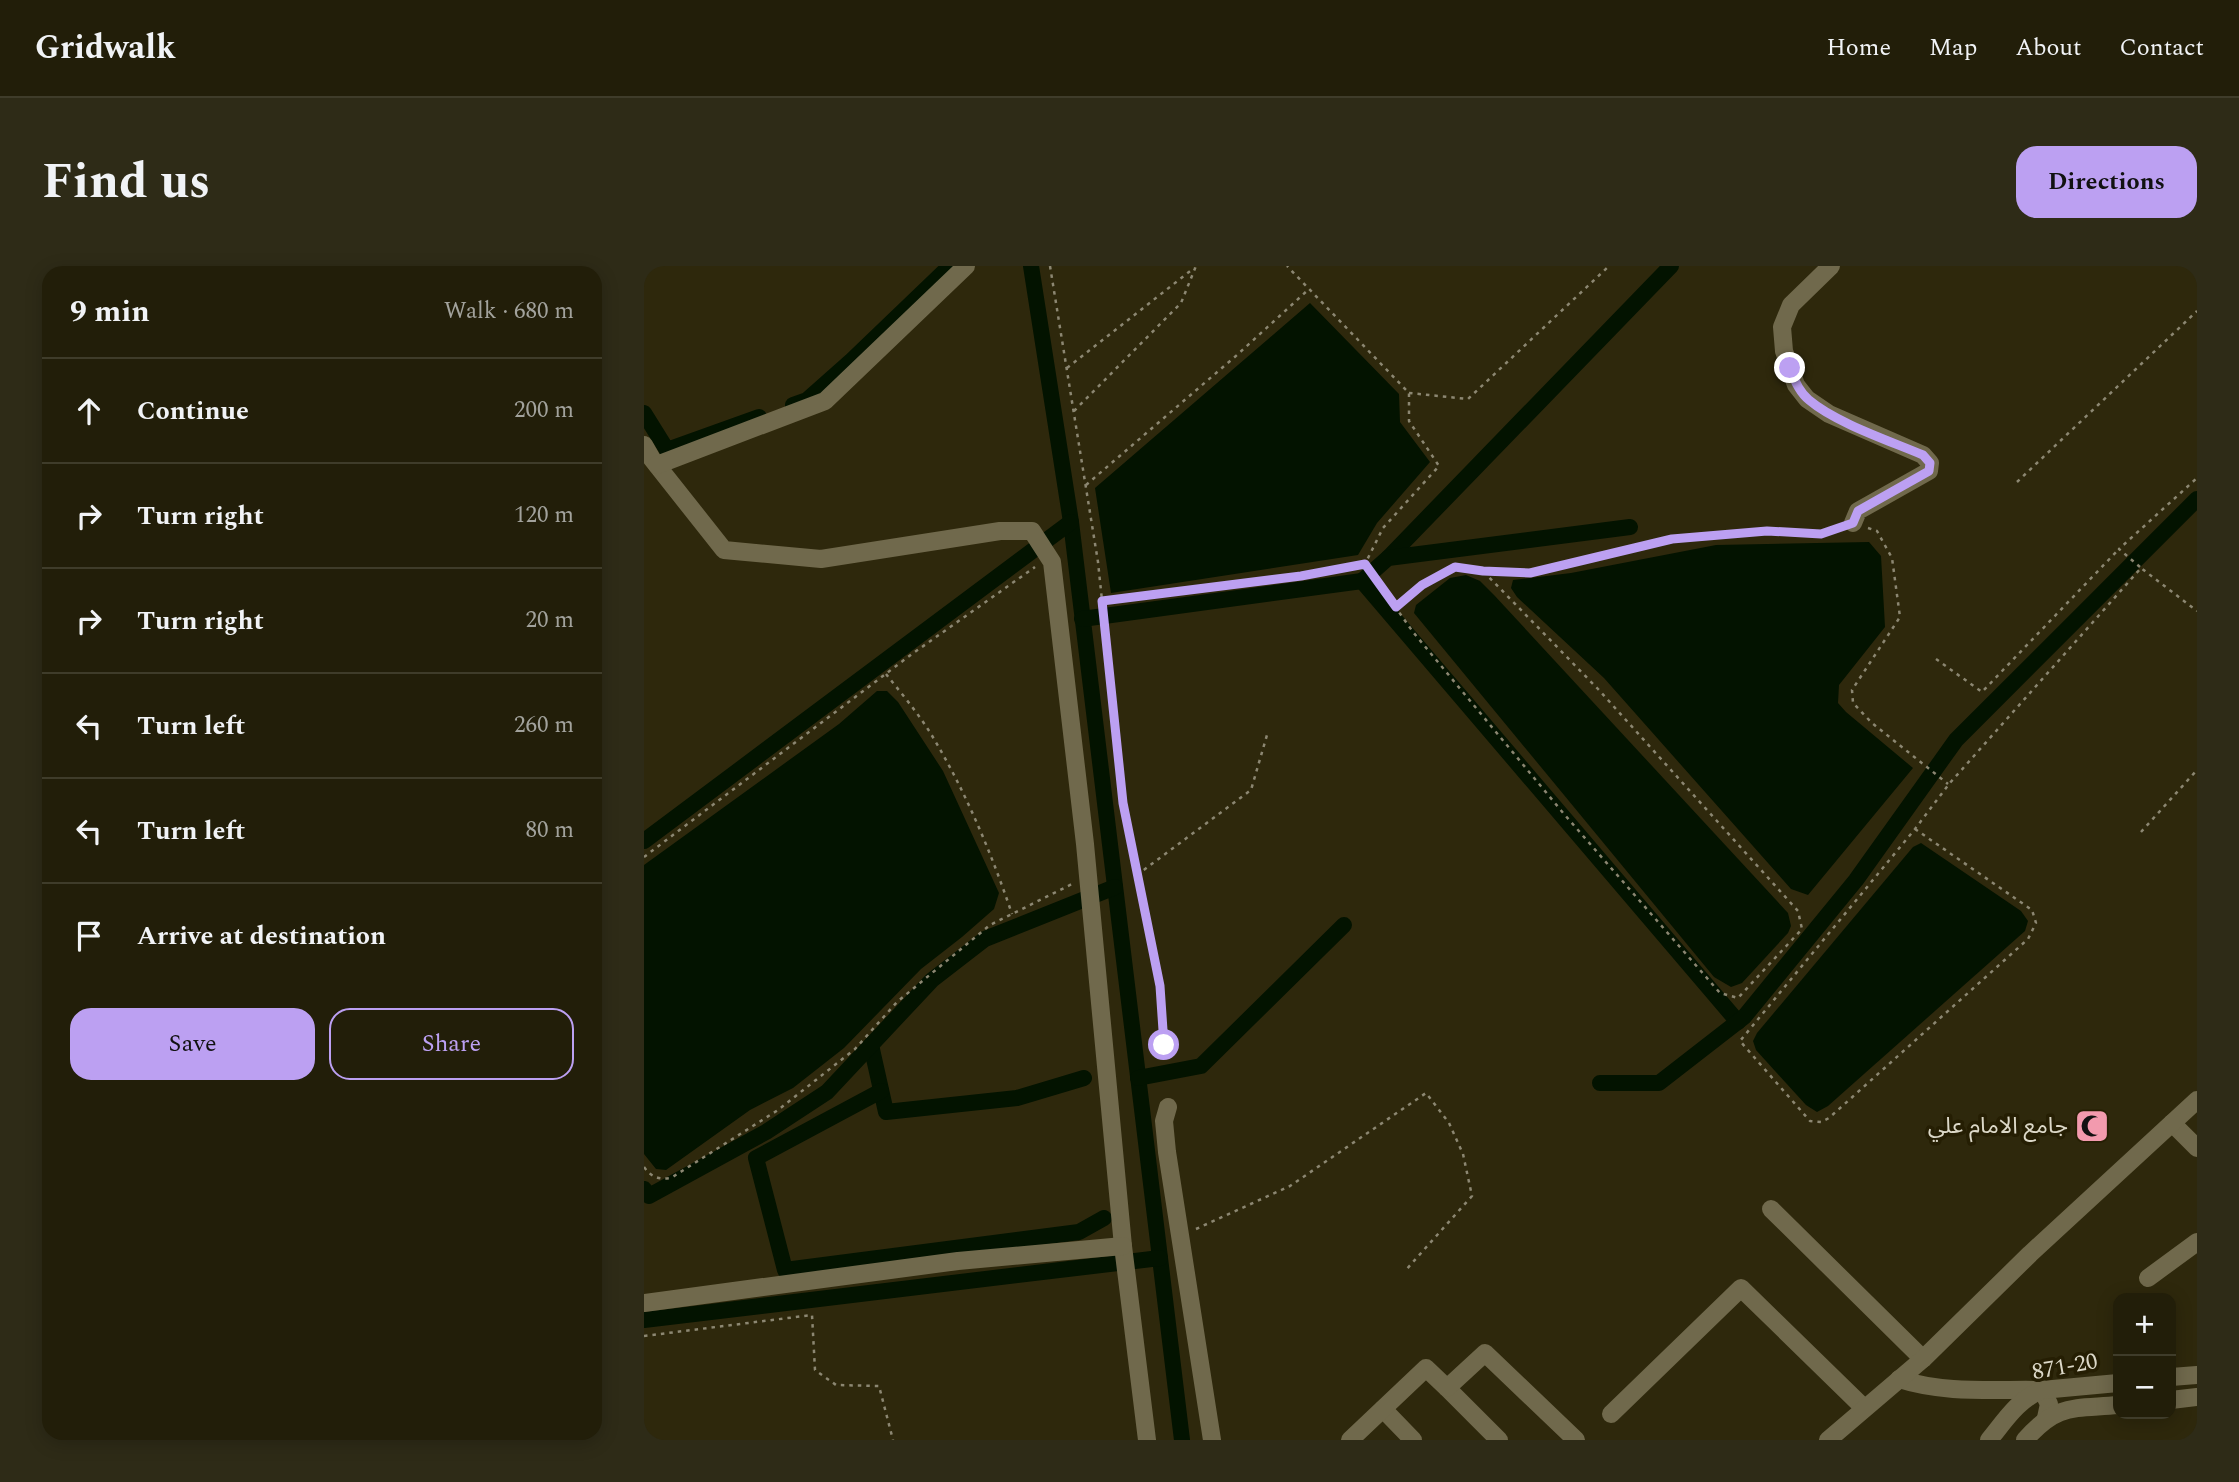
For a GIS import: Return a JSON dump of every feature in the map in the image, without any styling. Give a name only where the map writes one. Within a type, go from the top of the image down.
[{"type":"street","points":[[657,465],[825,401],[965,266]]},
{"type":"street","points":[[1831,266],[1791,305],[1782,327],[1784,351],[1796,384],[1807,399],[1829,414],[1923,455],[1930,463],[1929,471],[1858,511],[1853,523]]},
{"type":"street","points":[[644,445],[724,550],[821,559],[1000,531],[1032,531],[1052,562],[1088,876],[1123,1246],[1147,1440]]},
{"type":"street","points":[[1828,1440],[1923,1359],[2030,1254],[2197,1100]]},
{"type":"street","points":[[1168,1107],[1164,1121],[1167,1152],[1212,1440]]},
{"type":"street","points":[[2172,1122],[2197,1148]]},
{"type":"street","points":[[1771,1209],[1923,1359]]},
{"type":"street","points":[[2148,1278],[2197,1242]]},
{"type":"street","points":[[644,1303],[958,1261],[1123,1246]]},
{"type":"street","points":[[1611,1414],[1741,1288],[1864,1408]]},
{"type":"street","points":[[1447,1388],[1485,1353],[1576,1440]]},
{"type":"street","points":[[1350,1440],[1426,1368],[1499,1440]]},
{"type":"street","points":[[2176,1377],[2197,1375]]},
{"type":"street","points":[[1899,1379],[1969,1395],[2009,1397],[2046,1418]]},
{"type":"street","name":"871-20","points":[[2021,1402],[2042,1390],[2113,1383]]},
{"type":"street","points":[[1946,1389],[2042,1390],[2049,1404],[2046,1418],[2025,1440]]},
{"type":"street","points":[[2176,1399],[2197,1397]]},
{"type":"street","points":[[1989,1440],[2021,1402]]},
{"type":"street","name":"871-20","points":[[2046,1418],[2063,1410],[2113,1405]]},
{"type":"street","points":[[1383,1409],[1413,1440]]},
{"type":"path","points":[[1050,266],[1102,601],[1123,803],[1160,986],[1164,1045]]},
{"type":"path","points":[[1287,266],[1409,393],[1468,399],[1609,266]]},
{"type":"path","points":[[1067,368],[1195,267]]},
{"type":"path","points":[[1074,411],[1181,303],[1195,267]]},
{"type":"path","points":[[1086,485],[1237,355],[1308,289]]},
{"type":"path","points":[[2017,482],[2197,311]]},
{"type":"path","points":[[1365,564],[1383,528],[1439,466],[1409,421],[1409,393]]},
{"type":"path","points":[[1936,659],[1982,692],[2119,549],[2197,478]]},
{"type":"path","points":[[1396,607],[1422,585],[1455,567],[1530,573],[1672,539],[1767,531],[1821,534],[1853,523],[1877,531],[1892,558],[1900,617],[1852,690],[1853,703],[1872,723],[1949,784]]},
{"type":"path","points":[[2119,549],[2197,611]]},
{"type":"path","points":[[644,857],[885,674],[1049,557]]},
{"type":"path","points":[[1102,601],[1301,576],[1365,564]]},
{"type":"path","points":[[1365,564],[1413,632],[1564,814],[1720,993],[1738,998],[1802,929],[1798,911],[1598,689],[1483,571]]},
{"type":"path","points":[[1915,830],[2032,910],[2036,923],[2028,939],[1829,1118],[1821,1122],[1810,1121],[1740,1041],[1915,830],[1949,784],[2141,568]]},
{"type":"path","points":[[885,674],[929,731],[954,774],[999,875],[1012,914]]},
{"type":"path","points":[[1137,875],[1251,790],[1267,735]]},
{"type":"path","points":[[2141,832],[2197,770]]},
{"type":"path","points":[[644,1167],[648,1173],[661,1179],[671,1178],[778,1110],[855,1049],[897,1002],[990,925],[1088,876]]},
{"type":"path","points":[[1180,1236],[1290,1186],[1426,1093],[1449,1124],[1463,1154],[1472,1196],[1405,1271]]},
{"type":"path","points":[[644,1336],[813,1315],[815,1370],[836,1385],[879,1385],[893,1440]]},
{"type":"shaded area","points":[[1310,303],[1399,394],[1400,422],[1430,462],[1377,523],[1358,555],[1111,593],[1095,488]]},
{"type":"shaded area","points":[[1869,542],[1881,556],[1885,627],[1839,685],[1838,703],[1913,768],[1808,895],[1791,889],[1604,678],[1517,597],[1511,588],[1513,580],[1571,573],[1716,545]]},
{"type":"shaded area","points":[[1466,575],[1480,581],[1494,595],[1788,913],[1791,926],[1788,933],[1742,983],[1731,987],[1714,977],[1414,613],[1416,605],[1450,578]]},
{"type":"shaded area","points":[[877,691],[887,691],[898,702],[943,771],[999,893],[994,909],[921,969],[844,1048],[793,1088],[750,1110],[666,1170],[656,1169],[644,1154],[644,865],[839,724]]},
{"type":"shaded area","points":[[1921,843],[2021,911],[2028,921],[2025,931],[1828,1106],[1817,1112],[1806,1105],[1756,1050],[1753,1041],[1913,847]]},
{"type":"waterway","points":[[793,405],[807,400],[950,266]]},
{"type":"waterway","points":[[1031,266],[1071,522],[1182,1440]]},
{"type":"waterway","points":[[1388,558],[1671,266]]},
{"type":"waterway","points":[[644,413],[667,450],[759,417]]},
{"type":"waterway","points":[[1600,1083],[1659,1083],[1744,1017],[1856,880],[1956,740],[2197,499]]},
{"type":"waterway","points":[[644,841],[1071,522]]},
{"type":"waterway","points":[[1362,581],[1388,558],[1630,527]]},
{"type":"waterway","points":[[1082,619],[1362,581],[1738,1022]]},
{"type":"waterway","points":[[644,1189],[649,1196],[766,1132],[827,1092],[932,980],[985,939],[1115,887]]},
{"type":"waterway","points":[[1138,1078],[1201,1066],[1344,925]]},
{"type":"waterway","points":[[871,1045],[886,1112],[1017,1098],[1084,1078]]},
{"type":"waterway","points":[[881,1091],[756,1158],[785,1270],[1079,1232],[1104,1218]]},
{"type":"waterway","points":[[644,1320],[1160,1258]]},
{"type":"place","name":"جامع اﻻمام علي","points":[[2092,1126]]},
{"type":"route","points":[[1164,1045],[1160,986],[1123,803],[1102,601],[1301,576],[1365,564],[1396,607],[1422,585],[1455,567],[1530,573],[1672,539],[1767,531],[1821,534],[1853,523],[1858,511],[1929,471],[1930,463],[1923,455],[1829,414],[1807,399],[1796,384],[1790,368]]}]
